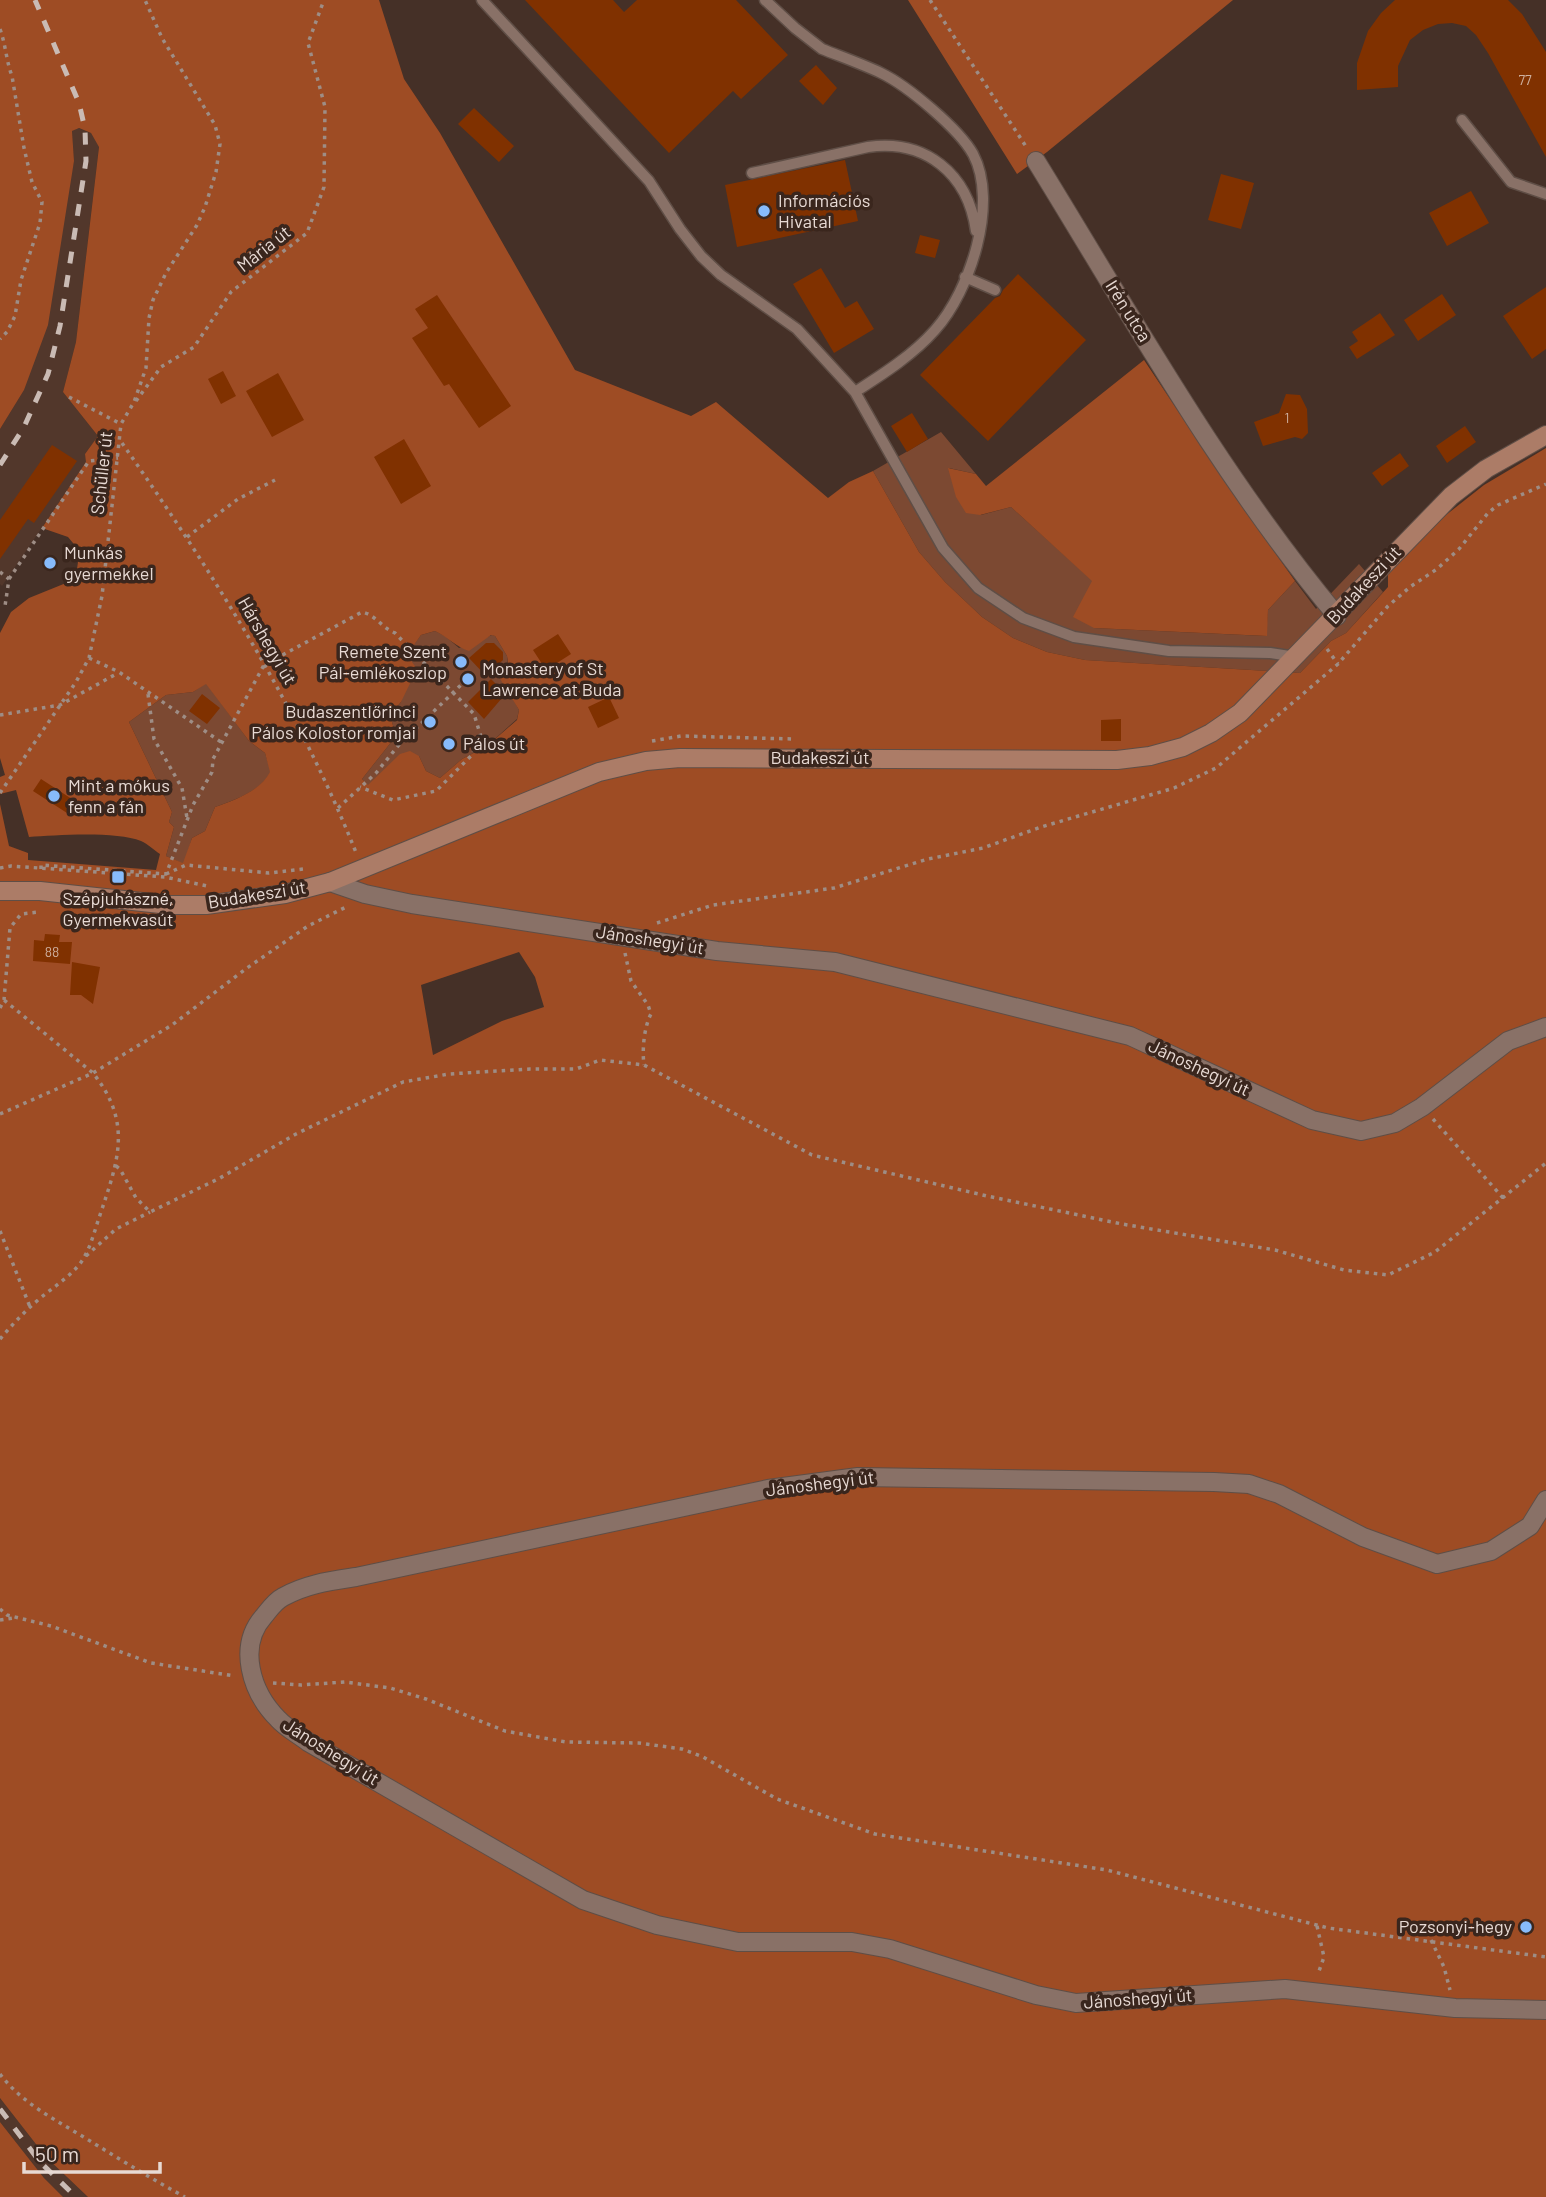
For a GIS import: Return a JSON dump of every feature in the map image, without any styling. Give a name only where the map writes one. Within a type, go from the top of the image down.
[{"type":"main road","name":"Budakeszi út","points":[[0,891],[40,891],[170,905],[206,905],[285,894],[330,882],[577,780],[612,768],[646,761],[680,758],[1117,760],[1170,751],[1196,741],[1229,722],[1317,636],[1422,523],[1451,496],[1486,469],[1546,435]]},
{"type":"street","name":"Irén utca","points":[[1036,161],[1241,489],[1336,616]]},
{"type":"street","points":[[362,869],[365,894]]},
{"type":"street","name":"Jánoshegyi út","points":[[330,882],[365,894],[412,904],[717,951],[835,962],[1130,1036],[1312,1120],[1361,1130],[1395,1123],[1422,1107],[1508,1041],[1546,1027]]},
{"type":"street","name":"Jánoshegyi út","points":[[1546,1500],[1530,1526],[1492,1551],[1437,1564],[1363,1537],[1279,1494],[1249,1484],[858,1477],[781,1487],[312,1584],[279,1598],[256,1626],[248,1651],[253,1678],[260,1696],[278,1720],[308,1742],[583,1900],[657,1925],[738,1942],[852,1942],[890,1949],[1036,1995],[1076,2003],[1285,1989],[1455,2008],[1546,2010]]},
{"type":"lane","points":[[482,0],[649,181],[701,256],[721,275],[797,329],[855,392],[943,548],[960,570],[999,604],[1038,625],[1074,638],[1169,651],[1270,653],[1296,657]]},
{"type":"lane","points":[[765,0],[811,42],[896,81],[954,129],[972,153],[982,182],[984,200],[973,258],[947,314],[935,330],[882,375],[855,392]]},
{"type":"lane","points":[[1462,120],[1511,183],[1546,194]]},
{"type":"lane","points":[[752,173],[868,147],[891,145],[914,148],[938,162],[960,188],[970,205],[977,238]]},
{"type":"lane","points":[[965,277],[995,290]]},
{"type":"path","name":"Schüller út","points":[[0,793],[89,658],[102,596],[121,424],[134,402],[145,368],[153,300],[166,273],[197,225],[216,172],[220,144],[215,125],[162,38],[145,0]]},
{"type":"path","name":"Mária út","points":[[134,402],[161,367],[194,347],[231,292],[307,233],[324,187],[325,107],[308,43],[324,0]]},
{"type":"path","points":[[930,0],[1036,161]]},
{"type":"path","points":[[0,29],[8,48],[8,66],[32,182],[43,202],[37,233],[21,280],[15,316],[0,339]]},
{"type":"path","points":[[69,397],[121,424]]},
{"type":"path","name":"Hárshegyi út","points":[[121,442],[233,608],[300,727],[338,808],[362,869]]},
{"type":"path","points":[[5,606],[9,579],[89,461],[118,458]]},
{"type":"path","points":[[187,537],[238,499],[275,480]]},
{"type":"path","points":[[655,923],[713,905],[834,888],[928,859],[983,848],[1041,827],[1174,788],[1216,768],[1338,664],[1388,606],[1459,549],[1488,513],[1498,505],[1546,484]]},
{"type":"path","points":[[0,572],[9,579]]},
{"type":"path","points":[[0,868],[41,869],[41,865],[166,874],[187,820],[212,772],[213,758],[264,665],[362,612],[370,613],[386,629],[396,633],[474,714],[481,737],[471,756],[436,791],[393,800],[360,788]]},
{"type":"path","points":[[89,658],[119,673],[221,742]]},
{"type":"path","points":[[0,715],[60,705],[119,673]]},
{"type":"path","points":[[338,808],[376,773],[398,746],[464,682]]},
{"type":"path","points":[[148,692],[154,739],[182,788],[187,820]]},
{"type":"path","points":[[0,1114],[93,1073],[172,1025],[308,926],[345,909],[365,894]]},
{"type":"path","points":[[0,1008],[4,1000],[10,928],[21,914],[39,912]]},
{"type":"path","points":[[623,936],[631,981],[652,1014],[647,1021],[644,1065]]},
{"type":"path","points":[[4,1000],[93,1073],[107,1094],[116,1121],[120,1147],[116,1166],[84,1258]]},
{"type":"path","points":[[0,1339],[30,1307],[69,1276],[84,1258],[116,1229],[220,1178],[296,1134],[403,1082],[462,1073],[576,1069],[600,1060],[644,1065],[812,1155],[1122,1224],[1275,1251],[1344,1270],[1388,1275],[1435,1252],[1546,1163]]},
{"type":"path","points":[[1422,1107],[1504,1199]]},
{"type":"path","points":[[116,1166],[136,1198],[150,1212]]},
{"type":"path","points":[[0,1231],[30,1307]]},
{"type":"path","points":[[0,1609],[15,1618],[51,1626],[151,1663],[283,1685],[345,1682],[390,1688],[513,1732],[566,1742],[639,1742],[682,1749],[777,1799],[875,1834],[1107,1870],[1317,1926],[1546,1957]]},
{"type":"path","points":[[0,1620],[15,1618]]},
{"type":"path","points":[[1312,1992],[1324,1957],[1317,1926]]},
{"type":"path","points":[[1431,1940],[1444,1968],[1455,2008]]},
{"type":"path","points":[[0,2074],[22,2097],[47,2115],[185,2197]]},
{"type":"shaded area","points":[[0,0],[379,0],[404,79],[440,133],[575,370],[691,416],[716,402],[828,498],[849,482],[873,471],[919,552],[945,582],[982,617],[1013,638],[1047,652],[1085,660],[1300,673],[1331,641],[1346,633],[1388,587],[1388,573],[1446,515],[1484,485],[1546,448],[1546,2197],[88,2197],[46,2157],[0,2098],[0,804],[9,846],[28,853],[28,860],[156,870],[160,854],[141,841],[117,836],[86,834],[29,837],[16,790],[0,794],[0,777],[5,775],[0,758],[0,633],[11,612],[29,598],[66,583],[77,569],[78,549],[68,537],[42,528],[86,462],[85,454],[98,436],[63,392],[76,342],[99,147],[91,133],[79,128],[72,131],[74,161],[48,325],[24,390],[0,429]],"holes":[[[435,631],[469,651],[491,635],[495,636],[507,656],[508,662],[499,677],[519,710],[517,720],[487,746],[462,759],[440,778],[426,771],[419,756],[410,751],[400,754],[368,785],[362,779],[396,736],[390,715],[401,702],[417,669],[407,655],[421,635]],[[206,684],[249,741],[265,753],[270,772],[253,790],[215,807],[205,831],[192,838],[183,863],[166,856],[174,827],[169,822],[172,812],[129,722],[166,695],[193,692]],[[519,952],[535,977],[544,1007],[502,1021],[433,1055],[421,985]]]},
{"type":"shaded area","points":[[908,0],[1233,0],[1017,174]]},
{"type":"shaded area","points":[[78,128],[91,133],[99,146],[76,342],[63,392],[98,436],[85,454],[87,462],[2,586],[0,429],[24,390],[74,161],[72,131]]},
{"type":"shaded area","points":[[1144,360],[1295,581],[1268,610],[1267,636],[1094,628],[1073,617],[1092,581],[1011,507],[980,515],[966,513],[956,497],[948,468],[976,474],[986,486]]},
{"type":"shaded area","points":[[941,432],[976,474],[949,468],[981,515],[1011,507],[1093,581],[1094,628],[1266,636],[1268,610],[1295,581],[1316,609],[1359,564],[1383,592],[1346,633],[1331,641],[1300,673],[1085,660],[1047,652],[1013,638],[982,617],[945,582],[919,552],[873,471]]},
{"type":"shaded area","points":[[435,631],[459,648],[495,636],[507,656],[512,697],[519,710],[517,719],[487,746],[462,759],[440,778],[426,771],[419,756],[382,773],[368,786],[362,779],[396,736],[390,715],[401,702],[406,655],[421,635]]},
{"type":"shaded area","points":[[206,683],[249,741],[265,753],[271,772],[254,790],[215,807],[205,831],[192,838],[184,864],[166,856],[174,827],[169,822],[172,812],[129,722],[166,695],[193,692]]},
{"type":"shaded area","points":[[0,2098],[46,2157],[88,2197],[63,2197],[44,2178],[0,2122]]},
{"type":"shaded area","points":[[0,2122],[44,2178],[63,2197],[0,2197]]},
{"type":"building","points":[[525,0],[613,0],[624,12],[637,0],[736,0],[788,55],[741,99],[733,91],[669,153]]},
{"type":"building","points":[[1395,0],[1508,0],[1522,14],[1546,52],[1546,157],[1488,53],[1466,26],[1438,24],[1423,30],[1410,40],[1398,66],[1398,87],[1357,90],[1357,63],[1368,31]]},
{"type":"building","points":[[816,65],[837,88],[823,105],[799,81]]},
{"type":"building","points":[[474,108],[514,146],[499,162],[458,124]]},
{"type":"building","points":[[845,160],[858,221],[737,247],[725,185]]},
{"type":"building","points":[[1221,174],[1254,183],[1241,229],[1208,220]]},
{"type":"building","points":[[1471,191],[1489,223],[1447,246],[1429,213]]},
{"type":"building","points":[[920,235],[940,240],[935,258],[915,253]]},
{"type":"building","points":[[821,268],[845,308],[857,301],[874,329],[834,353],[793,284]]},
{"type":"building","points":[[1018,274],[1086,340],[988,441],[920,375],[1000,296]]},
{"type":"building","points":[[1546,287],[1546,349],[1532,359],[1503,316]]},
{"type":"building","points":[[1442,294],[1456,315],[1418,341],[1404,320]]},
{"type":"building","points":[[437,295],[511,406],[479,428],[449,384],[444,386],[412,338],[428,328],[415,309]]},
{"type":"building","points":[[1380,313],[1395,335],[1357,359],[1349,347],[1358,341],[1352,332]]},
{"type":"building","points":[[223,371],[236,396],[221,404],[208,379]]},
{"type":"building","points":[[278,373],[304,420],[272,437],[246,391]]},
{"type":"building","points":[[1286,394],[1300,395],[1307,409],[1308,433],[1302,439],[1295,437],[1263,446],[1254,422],[1279,413]]},
{"type":"building","points":[[912,413],[928,439],[907,452],[891,426]]},
{"type":"building","points":[[1465,426],[1476,442],[1447,463],[1436,446]]},
{"type":"building","points":[[404,439],[431,486],[401,504],[374,457]]},
{"type":"building","points":[[52,445],[77,461],[34,523],[28,519],[0,559],[0,520]]},
{"type":"building","points":[[1400,453],[1409,466],[1382,486],[1372,473]]},
{"type":"building","points":[[558,634],[571,654],[546,670],[533,650]]},
{"type":"building","points":[[486,643],[494,643],[503,652],[503,660],[486,676],[469,658]]},
{"type":"building","points":[[491,679],[502,690],[502,698],[484,719],[468,702]]},
{"type":"building","points":[[202,694],[220,708],[207,724],[189,711]]},
{"type":"building","points":[[609,697],[619,718],[598,728],[588,707]]},
{"type":"building","points":[[1121,719],[1121,741],[1101,741],[1101,720]]},
{"type":"building","name":"Mint a mókus fenn a fán","points":[[41,779],[75,801],[67,813],[33,791]]},
{"type":"building","points":[[45,934],[60,935],[59,942],[72,942],[70,964],[33,961],[34,940],[44,941]]},
{"type":"building","points":[[72,962],[100,967],[93,1004],[81,995],[70,995]]},
{"type":"railway","points":[[0,465],[24,427],[48,374],[60,326],[86,161],[85,129],[79,103],[35,0]]},
{"type":"railway","points":[[0,2109],[40,2162],[76,2197]]},
{"type":"place","name":"Információs Hivatal","points":[[764,211]]},
{"type":"place","name":"Munkás gyermekkel","points":[[50,563]]},
{"type":"place","name":"Remete Szent Pál-emlékoszlop","points":[[461,662]]},
{"type":"place","name":"Monastery of St Lawrence at Buda","points":[[468,679]]},
{"type":"place","name":"Budaszentlőrinci Pálos Kolostor romjai","points":[[430,722]]},
{"type":"place","name":"Pálos út","points":[[449,744]]},
{"type":"place","name":"Mint a mókus fenn a fán","points":[[54,796]]},
{"type":"place","name":"Szépjuhászné, Gyermekvasút","points":[[118,877]]},
{"type":"place","name":"Pozsonyi-hegy","points":[[1526,1927]]}]
